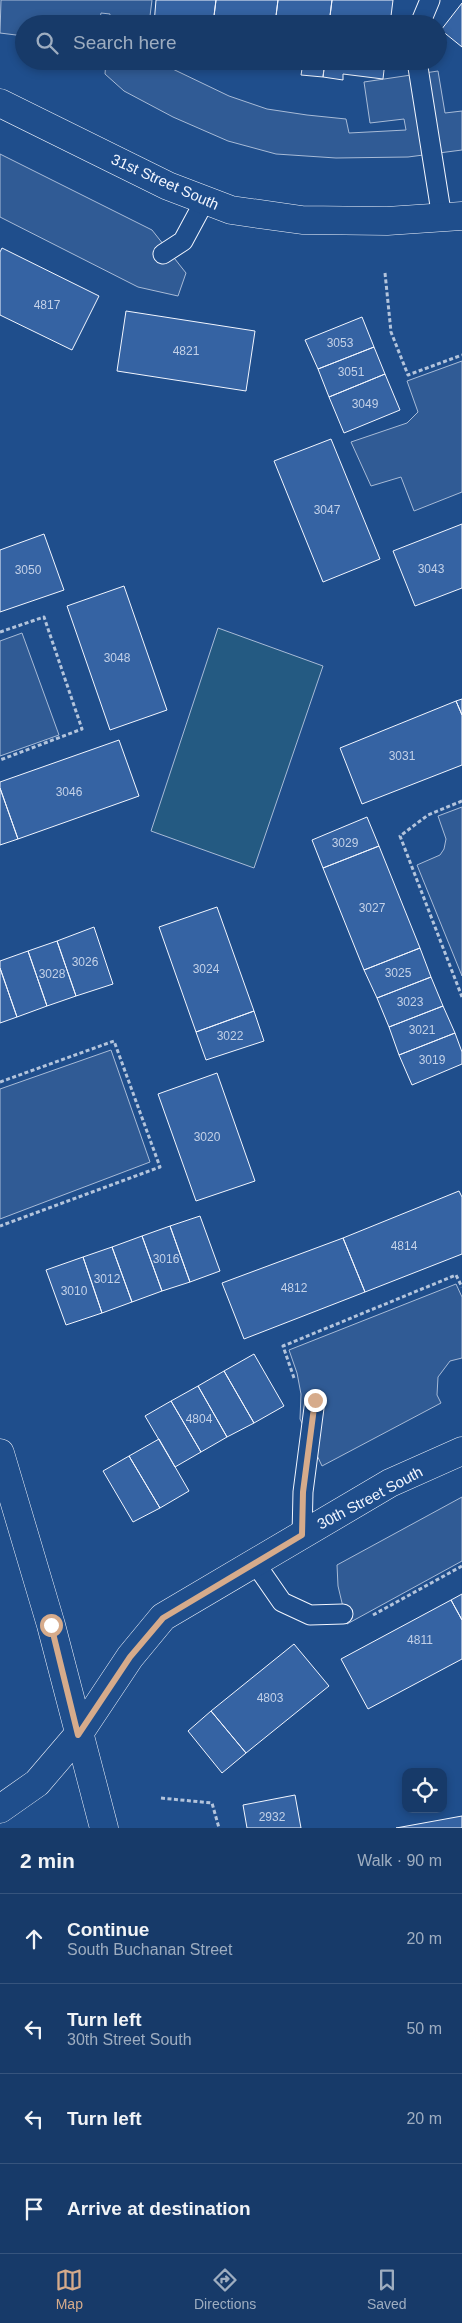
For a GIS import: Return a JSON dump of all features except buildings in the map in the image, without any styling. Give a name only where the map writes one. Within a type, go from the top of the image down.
[{"type":"street","name":"31st Street South","points":[[0,103],[168,186],[204,202],[230,210],[302,220],[387,221],[452,217]]},
{"type":"street","name":"30th Street South","points":[[0,1809],[37,1784],[78,1735],[130,1657],[163,1618],[390,1484],[462,1451]]},
{"type":"street","points":[[0,1453],[51,1625],[78,1735],[104,1828]]},
{"type":"lane","points":[[424,15],[430,0]]},
{"type":"lane","points":[[419,70],[452,217]]},
{"type":"lane","points":[[163,254],[183,241],[204,202]]},
{"type":"lane","points":[[302,1535],[303,1492],[315,1400]]},
{"type":"lane","points":[[255,1563],[282,1602],[310,1615],[343,1614]]},
{"type":"path","points":[[385,273],[391,332],[408,375],[462,355]]},
{"type":"path","points":[[0,632],[44,617],[82,729],[0,760]]},
{"type":"path","points":[[462,801],[428,815],[400,836],[462,997]]},
{"type":"path","points":[[0,1082],[114,1041],[160,1167],[0,1226]]},
{"type":"path","points":[[296,1384],[283,1346],[456,1276],[462,1287]]},
{"type":"path","points":[[161,1798],[212,1803],[219,1828]]},
{"type":"shaded area","points":[[1,0],[152,0],[150,15],[110,15],[101,13],[101,15],[15,15],[15,35],[0,33]]},
{"type":"shaded area","points":[[105,70],[175,70],[229,96],[267,109],[346,119],[349,133],[406,130],[404,119],[370,123],[364,82],[438,71],[445,113],[462,111],[462,150],[408,157],[336,158],[276,154],[228,141],[173,117],[124,91],[105,74]]},
{"type":"shaded area","points":[[0,154],[152,230],[186,273],[178,296],[138,287],[0,217]]},
{"type":"shaded area","points":[[462,361],[462,492],[414,511],[401,477],[371,486],[351,442],[407,423],[418,412],[407,381]]},
{"type":"shaded area","points":[[218,628],[323,666],[254,868],[151,831]]},
{"type":"shaded area","points":[[22,633],[59,735],[0,756],[0,641]]},
{"type":"shaded area","points":[[462,807],[462,976],[417,865],[440,855],[444,849],[446,839],[438,816]]},
{"type":"shaded area","points":[[111,1050],[150,1162],[0,1219],[0,1089]]},
{"type":"shaded area","points":[[456,1284],[462,1297],[462,1358],[450,1361],[438,1377],[437,1395],[441,1403],[322,1466],[300,1419],[301,1394],[297,1373],[289,1350]]},
{"type":"shaded area","points":[[462,1497],[462,1561],[347,1624],[338,1586],[337,1565]]},
{"type":"route","points":[[51,1625],[78,1735],[130,1657],[163,1618],[302,1535],[303,1492],[315,1400]]}]
